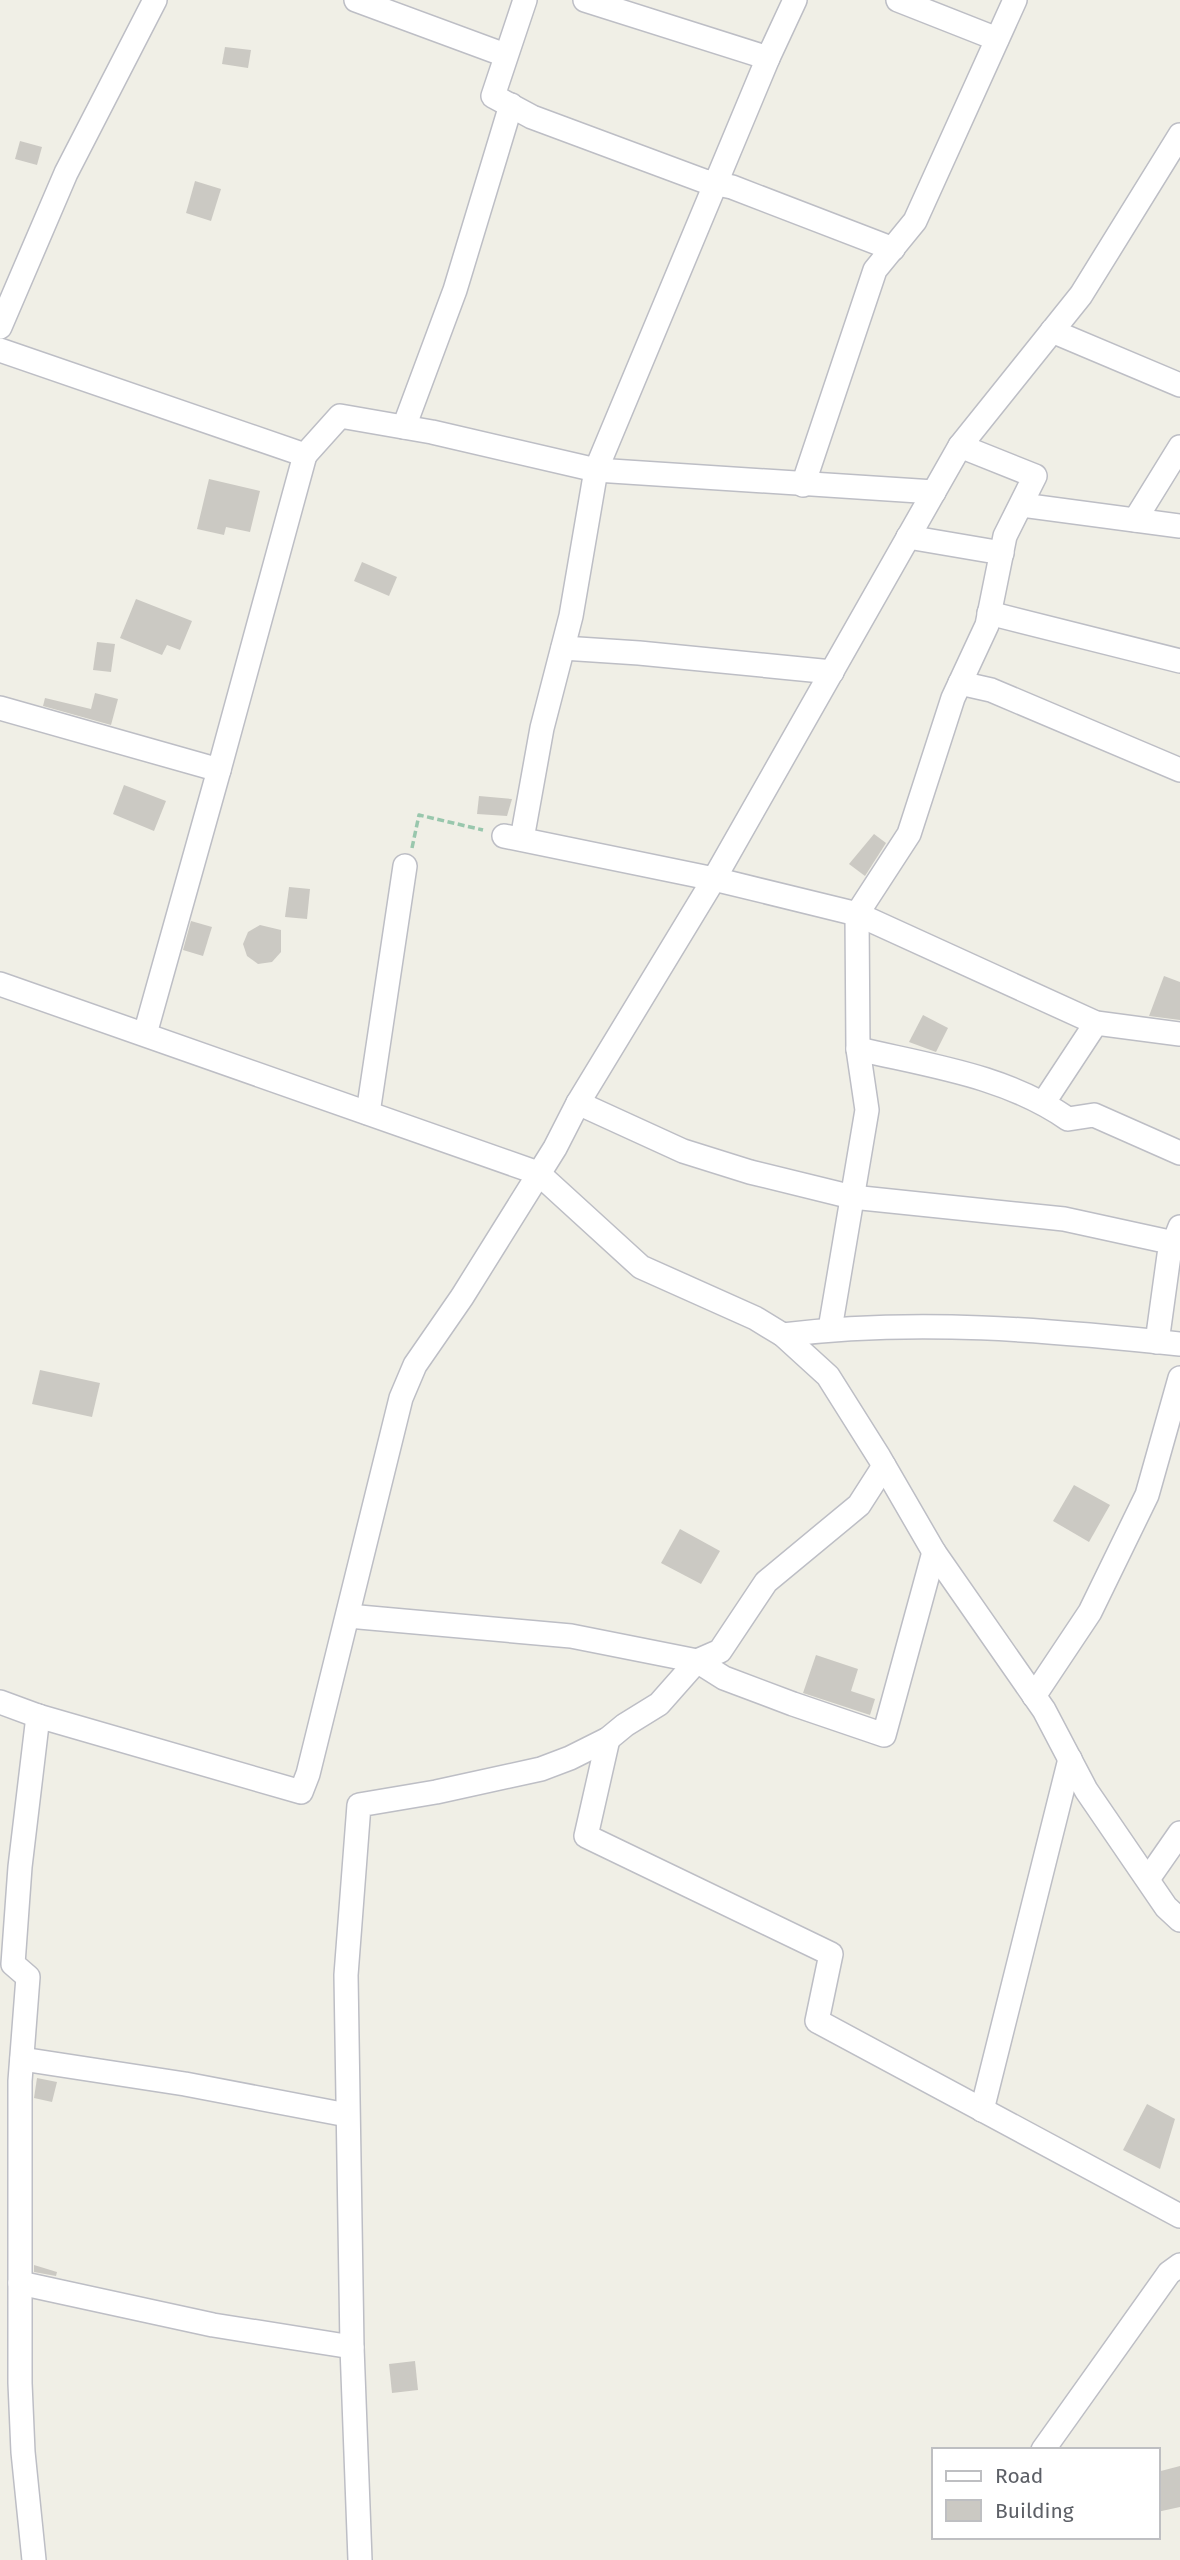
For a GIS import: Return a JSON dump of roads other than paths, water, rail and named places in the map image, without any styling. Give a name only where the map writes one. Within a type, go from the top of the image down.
[{"type":"street","points":[[0,327],[66,173],[155,0]]},
{"type":"street","points":[[356,0],[505,55]]},
{"type":"street","points":[[525,0],[493,96],[532,117],[732,187],[892,248]]},
{"type":"street","points":[[584,0],[768,58]]},
{"type":"street","points":[[795,0],[768,58],[596,470],[571,616],[513,837],[714,879],[857,914],[1096,1023],[1180,1034]]},
{"type":"street","points":[[898,0],[997,39]]},
{"type":"street","points":[[803,485],[876,270],[915,221],[1015,0]]},
{"type":"street","points":[[404,427],[455,290],[511,105]]},
{"type":"street","points":[[0,1702],[38,1716],[301,1792],[308,1774],[401,1398],[415,1364],[461,1297],[555,1148],[578,1104],[714,879],[960,446],[1081,295],[1180,135]]},
{"type":"street","points":[[1052,331],[1180,385]]},
{"type":"street","points":[[0,350],[304,455]]},
{"type":"street","points":[[145,1034],[304,455],[340,416],[404,427],[596,470],[934,492]]},
{"type":"street","points":[[830,1329],[867,1110],[858,1049],[857,914],[909,834],[960,683],[987,625],[1005,536],[1035,476],[960,446]]},
{"type":"street","points":[[1135,520],[1180,447]]},
{"type":"street","points":[[1022,505],[1180,526]]},
{"type":"street","points":[[908,537],[1002,553]]},
{"type":"street","points":[[989,613],[1180,661]]},
{"type":"street","points":[[563,648],[832,672]]},
{"type":"street","points":[[960,683],[991,690],[1180,770]]},
{"type":"street","points":[[0,708],[219,770]]},
{"type":"street","points":[[368,1113],[405,866]]},
{"type":"street","points":[[0,984],[538,1173],[641,1267],[755,1318],[783,1335],[828,1376],[934,1552],[1034,1696],[1086,1790],[1166,1908],[1180,1920]]},
{"type":"street","points":[[1044,1102],[1096,1023]]},
{"type":"street","points":[[858,1049],[989,1079],[1044,1102],[1068,1119],[1094,1115],[1180,1153]]},
{"type":"street","points":[[578,1104],[683,1152],[852,1198],[1064,1219],[1177,1235],[1169,1255],[1157,1342]]},
{"type":"street","points":[[783,1335],[830,1329],[895,1326],[1081,1333],[1180,1344]]},
{"type":"street","points":[[1034,1696],[1090,1612],[1147,1495],[1180,1378]]},
{"type":"street","points":[[360,2560],[352,2347],[346,1975],[359,1805],[436,1792],[541,1769],[570,1759],[608,1739],[659,1704],[697,1661],[720,1651],[766,1582],[859,1505],[884,1466]]},
{"type":"street","points":[[348,1616],[571,1636],[697,1661],[724,1678],[884,1735],[934,1552]]},
{"type":"street","points":[[34,2560],[22,2424],[20,2283],[22,2059],[28,1978],[11,1973],[20,1867],[38,1716]]},
{"type":"street","points":[[608,1739],[586,1836],[831,1954],[817,2021],[1180,2216]]},
{"type":"street","points":[[982,2110],[1070,1759]]},
{"type":"street","points":[[1147,1879],[1180,1832]]},
{"type":"street","points":[[22,2059],[185,2084],[347,2115]]},
{"type":"street","points":[[1044,2448],[1169,2273],[1180,2265]]},
{"type":"street","points":[[20,2283],[214,2325],[352,2347]]}]
